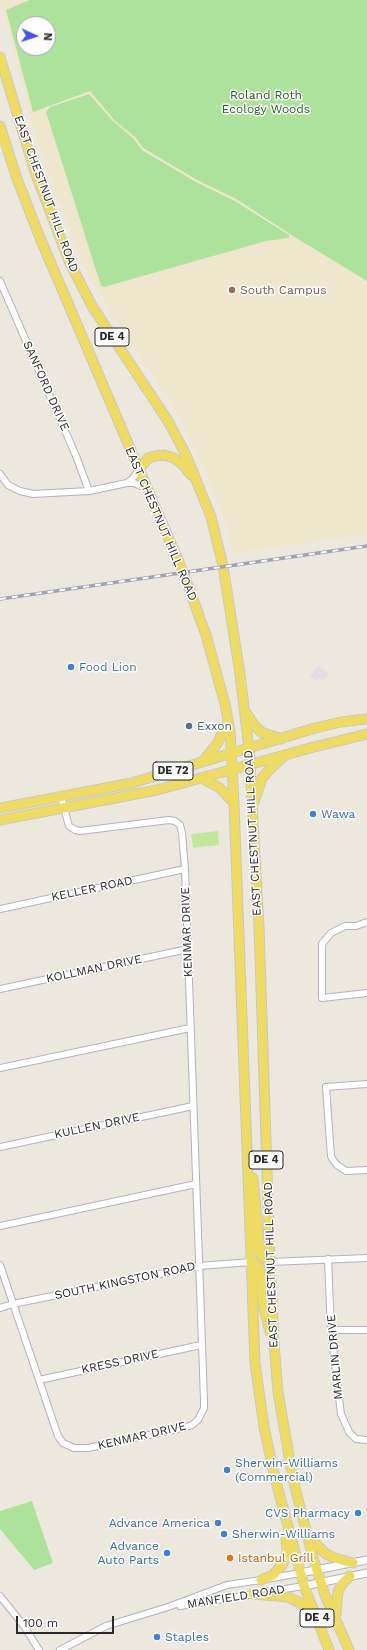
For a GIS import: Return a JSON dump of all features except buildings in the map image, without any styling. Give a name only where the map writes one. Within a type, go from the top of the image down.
[{"type":"main road","name":"EAST CHESTNUT HILL ROAD","points":[[1,64],[3,80],[35,172],[69,261],[92,306],[168,421],[186,455],[211,517],[223,566],[245,711],[249,748],[258,927],[274,1343],[285,1435],[293,1479],[317,1570],[336,1621],[349,1650]]},
{"type":"main road","name":"EAST CHESTNUT HILL ROAD","points":[[0,126],[16,176],[40,238],[183,572],[206,635],[221,686],[228,722],[234,803],[256,1370],[265,1433],[284,1514],[304,1586],[329,1650]]},
{"type":"main road","points":[[139,470],[148,458],[164,455],[174,458],[183,465],[199,485]]},
{"type":"main road","points":[[245,711],[254,725],[262,732],[281,739]]},
{"type":"main road","name":"DE 72","points":[[0,808],[132,783],[341,722],[367,718]]},
{"type":"main road","points":[[201,763],[217,744],[228,722]]},
{"type":"main road","name":"DE 72","points":[[0,820],[64,809],[157,790],[367,734]]},
{"type":"main road","points":[[252,807],[262,778],[285,756]]},
{"type":"main road","points":[[201,778],[220,788],[234,803]]},
{"type":"main road","points":[[248,1156],[255,1186],[260,1252],[262,1256],[270,1262]]},
{"type":"main road","points":[[251,1262],[256,1264],[260,1270],[267,1325],[274,1343]]},
{"type":"main road","points":[[261,1580],[274,1575],[280,1569],[286,1558],[287,1546],[284,1514]]},
{"type":"main road","points":[[307,1535],[326,1554],[353,1563]]},
{"type":"main road","points":[[336,1621],[336,1600],[338,1592],[342,1584],[350,1576]]},
{"type":"main road","points":[[253,1594],[280,1596],[296,1600],[302,1604],[318,1622]]},
{"type":"street","name":"SANFORD DRIVE","points":[[0,281],[76,456],[89,491]]},
{"type":"street","points":[[127,483],[139,470]]},
{"type":"street","points":[[0,474],[8,485],[20,491],[33,494],[89,491],[127,483],[134,483],[148,489]]},
{"type":"street","name":"KENMAR DRIVE","points":[[0,1265],[58,1436],[63,1443],[67,1446],[80,1449],[88,1448],[186,1427],[198,1420],[204,1408],[185,869],[182,833],[180,825],[175,821],[162,820],[80,831],[75,830],[69,826],[61,797]]},
{"type":"street","name":"KELLER ROAD","points":[[0,909],[185,869]]},
{"type":"street","points":[[367,922],[356,926],[345,926],[331,933],[322,944],[322,998],[367,993]]},
{"type":"street","name":"KOLLMAN DRIVE","points":[[0,989],[188,949]]},
{"type":"street","points":[[0,1068],[190,1028]]},
{"type":"street","points":[[367,1084],[326,1087],[331,1156],[337,1165],[346,1171],[367,1170]]},
{"type":"street","name":"KULLEN DRIVE","points":[[0,1147],[193,1106]]},
{"type":"street","points":[[0,1226],[196,1184]]},
{"type":"street","points":[[270,1262],[367,1258]]},
{"type":"street","name":"MARLIN DRIVE","points":[[328,1259],[331,1330],[341,1414],[352,1436],[356,1439],[367,1440]]},
{"type":"street","name":"SOUTH KINGSTON ROAD","points":[[0,1308],[13,1304],[199,1266],[251,1262]]},
{"type":"street","points":[[331,1330],[367,1330]]},
{"type":"street","name":"KRESS DRIVE","points":[[39,1380],[201,1345]]},
{"type":"street","points":[[300,1573],[367,1560]]},
{"type":"street","name":"MANFIELD ROAD","points":[[60,1650],[102,1627],[168,1607],[227,1584],[300,1573]]},
{"type":"street","points":[[304,1586],[367,1573]]},
{"type":"street","name":"MANFIELD ROAD","points":[[168,1607],[304,1586]]},
{"type":"street","points":[[0,1596],[24,1626],[39,1650]]},
{"type":"shaded area","name":"South Campus","points":[[0,0],[367,0],[367,534],[233,553],[225,522],[200,459],[176,410],[112,315],[83,265],[38,145]]},
{"type":"shaded area","points":[[318,666],[329,674],[323,681],[320,678],[317,681],[310,676]]},
{"type":"green space","name":"Roland Roth Ecology Woods","points":[[30,0],[367,0],[367,281],[236,199],[197,180],[143,148],[135,137],[114,120],[90,91],[33,112],[18,56],[56,56],[56,16],[16,16],[16,48],[6,10]]},
{"type":"green space","points":[[89,94],[112,120],[133,138],[142,150],[196,182],[235,201],[289,235],[289,238],[266,241],[104,287],[101,286],[46,112],[50,107]]},
{"type":"green space","points":[[218,831],[219,845],[193,848],[191,834]]},
{"type":"green space","points":[[32,1501],[53,1563],[34,1570],[0,1529],[0,1511]]},
{"type":"railway","points":[[0,599],[367,546]]},
{"type":"place","name":"South Campus","points":[[232,290]]},
{"type":"place","name":"Food Lion","points":[[71,667]]},
{"type":"place","name":"Exxon","points":[[189,726]]},
{"type":"place","name":"Wawa","points":[[313,814]]},
{"type":"place","name":"Sherwin-Williams (Commercial)","points":[[227,1470]]},
{"type":"place","name":"CVS Pharmacy","points":[[358,1513]]},
{"type":"place","name":"Advance America","points":[[218,1523]]},
{"type":"place","name":"Sherwin-Williams","points":[[224,1534]]},
{"type":"place","name":"Advance Auto Parts","points":[[167,1553]]},
{"type":"place","name":"Istanbul Grill","points":[[230,1558]]},
{"type":"place","name":"Staples","points":[[157,1637]]}]
